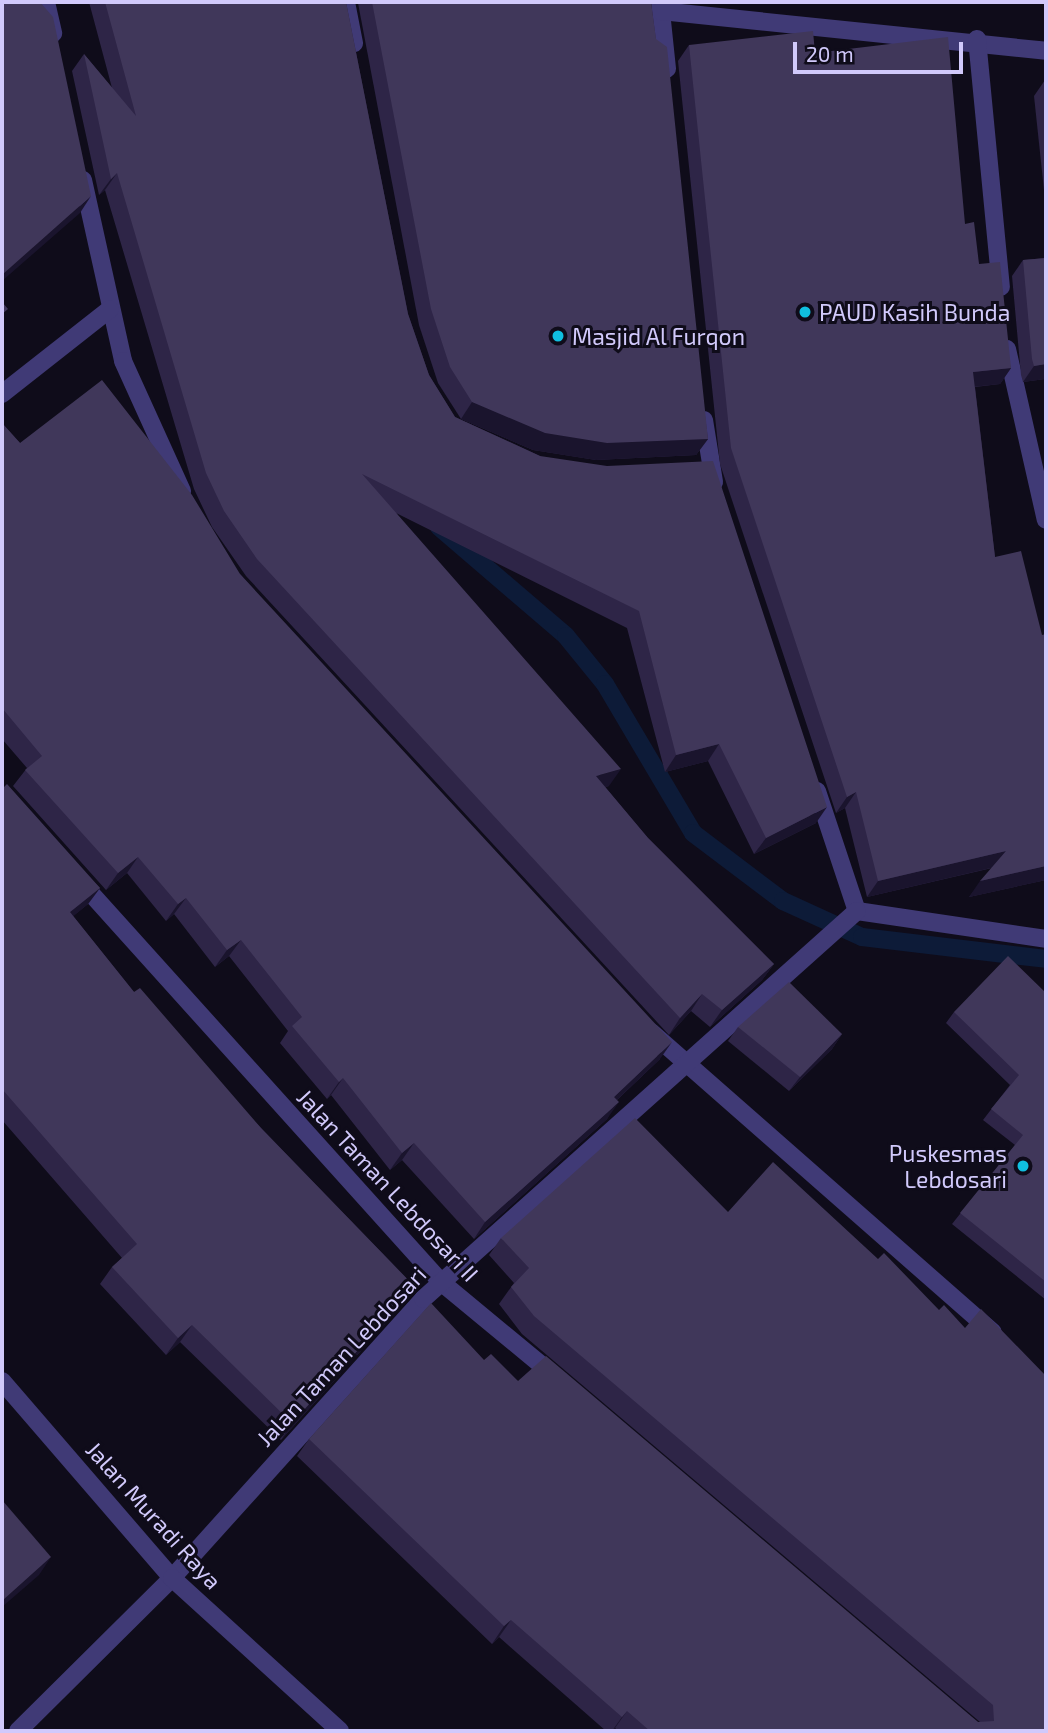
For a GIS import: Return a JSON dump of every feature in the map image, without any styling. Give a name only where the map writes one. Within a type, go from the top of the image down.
[{"type":"street","points":[[46,2],[57,55]]},
{"type":"street","points":[[346,2],[359,70]]},
{"type":"street","points":[[670,94],[661,6],[977,39],[1046,51]]},
{"type":"street","points":[[977,39],[1010,377],[1046,520]]},
{"type":"street","points":[[79,162],[110,309],[144,417],[192,512]]},
{"type":"street","points":[[2,394],[110,309]]},
{"type":"street","points":[[701,397],[702,466],[722,505]]},
{"type":"street","points":[[809,767],[851,915],[1046,939]]},
{"type":"street","name":"Jalan Taman Lebdosari II","points":[[64,863],[441,1282],[568,1387]]},
{"type":"street","name":"Jalan Taman Lebdosari","points":[[18,1731],[172,1578],[441,1282],[680,1064],[851,915]]},
{"type":"street","points":[[633,1013],[680,1064],[1009,1346]]},
{"type":"street","name":"Jalan Muradi Raya","points":[[2,1381],[172,1578],[340,1731]]},
{"type":"building","points":[[2,2],[40,2],[53,17],[91,196],[2,275]]},
{"type":"building","points":[[105,2],[346,2],[408,314],[429,375],[455,417],[540,456],[607,466],[713,461],[827,807],[766,838],[719,744],[676,755],[639,611],[362,474],[621,769],[596,776],[648,838],[774,964],[722,1010],[702,994],[680,1018],[257,559],[224,511],[206,473],[117,173],[111,179],[84,54],[136,116]]},
{"type":"building","points":[[372,2],[651,2],[656,39],[667,47],[708,439],[607,443],[545,433],[472,402],[450,367],[431,309]]},
{"type":"building","points":[[813,31],[815,53],[948,37],[965,224],[974,222],[979,264],[1000,262],[1011,368],[973,372],[995,557],[1021,551],[1042,635],[1046,634],[1046,866],[980,881],[1006,851],[878,881],[856,792],[847,797],[731,448],[689,45]]},
{"type":"building","points":[[1046,258],[1046,364],[1034,366],[1023,260]]},
{"type":"building","points":[[2,302],[8,309],[2,314]]},
{"type":"building","points":[[102,380],[192,495],[240,574],[672,1042],[614,1097],[619,1102],[485,1222],[414,1143],[402,1153],[343,1078],[339,1082],[292,1026],[302,1017],[241,940],[227,950],[186,898],[178,904],[138,857],[118,873],[25,770],[42,756],[2,708],[2,423],[20,443]]},
{"type":"building","points":[[7,784],[100,888],[70,912],[134,992],[140,988],[261,1128],[415,1287],[292,1423],[192,1325],[178,1338],[112,1267],[137,1244],[2,1089],[2,789]]},
{"type":"building","points":[[1008,956],[1046,993],[1046,1282],[960,1213],[1023,1135],[991,1109],[1019,1075],[954,1012]]},
{"type":"building","points":[[789,982],[842,1034],[800,1077],[738,1027]]},
{"type":"building","points":[[635,1118],[728,1212],[773,1162],[878,1259],[884,1253],[939,1310],[944,1305],[965,1328],[981,1309],[1046,1376],[1046,1731],[650,1731],[627,1711],[622,1717],[511,1620],[504,1626],[309,1439],[431,1303],[484,1360],[491,1354],[518,1381],[546,1356],[978,1722],[994,1721],[993,1705],[534,1316],[511,1287],[529,1268],[501,1238]]},
{"type":"building","points":[[2,1500],[51,1557],[2,1601]]},
{"type":"waterway","points":[[439,527],[566,636],[605,684],[693,833],[783,901],[862,937],[1046,959]]},
{"type":"place","name":"PAUD Kasih Bunda","points":[[805,312]]},
{"type":"place","name":"Masjid Al Furqon","points":[[558,336]]},
{"type":"place","name":"Puskesmas Lebdosari","points":[[1023,1166]]}]
